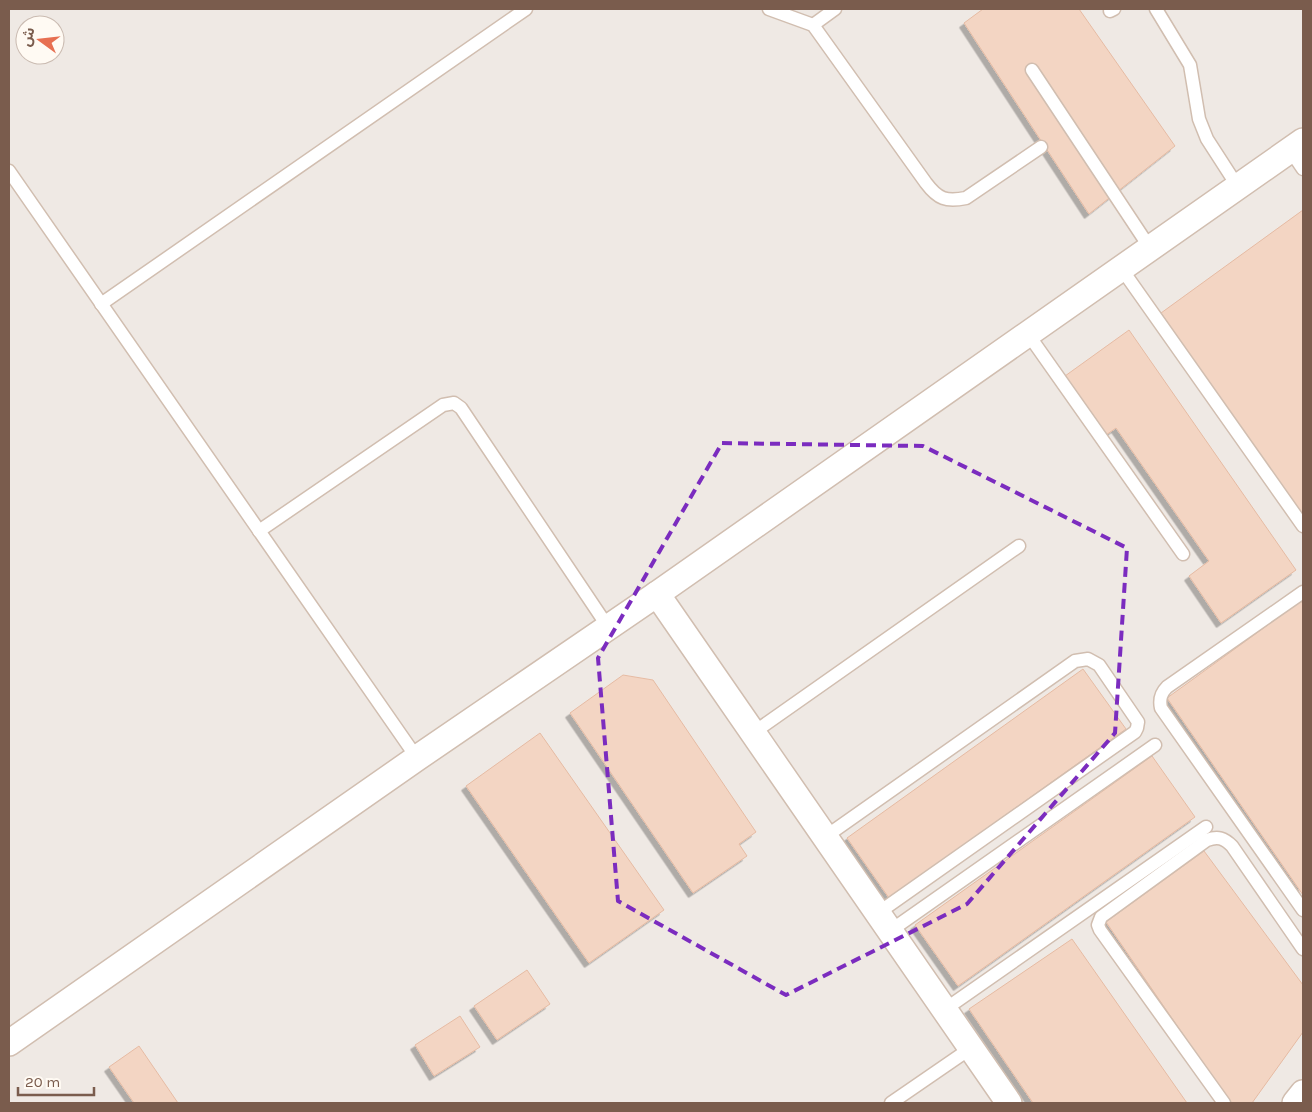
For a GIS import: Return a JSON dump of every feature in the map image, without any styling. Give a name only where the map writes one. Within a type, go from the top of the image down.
[{"type":"street","points":[[9,1043],[417,758],[657,594],[1238,187],[1299,153]]},
{"type":"street","points":[[657,594],[1009,1103]]},
{"type":"street","points":[[1295,1103],[1303,1093]]},
{"type":"lane","points":[[101,304],[526,9]]},
{"type":"lane","points":[[769,9],[813,26],[926,183],[933,192],[943,199],[966,198],[1041,147]]},
{"type":"lane","points":[[813,26],[835,9]]},
{"type":"lane","points":[[1156,9],[1190,65],[1199,118],[1207,139],[1238,187]]},
{"type":"lane","points":[[1032,70],[1150,248]]},
{"type":"lane","points":[[9,171],[417,758]]},
{"type":"lane","points":[[1121,268],[1303,526]]},
{"type":"lane","points":[[1028,334],[1183,554]]},
{"type":"lane","points":[[259,531],[443,405],[454,403],[461,408],[608,627]]},
{"type":"lane","points":[[753,733],[1020,546]]},
{"type":"lane","points":[[1303,592],[1167,687],[1163,691],[1160,702],[1161,708],[1303,910]]},
{"type":"lane","points":[[824,837],[1075,661],[1088,659],[1099,665],[1138,722],[1135,732],[884,922]]},
{"type":"lane","points":[[884,922],[1155,745]]},
{"type":"lane","points":[[944,1010],[1206,827]]},
{"type":"lane","points":[[1224,1103],[1100,930],[1098,926],[1101,917],[1207,840],[1221,838],[1232,846],[1303,949]]},
{"type":"lane","points":[[891,1103],[971,1048]]},
{"type":"highlighted area","points":[[722,443],[923,446],[1127,548],[1115,733],[967,904],[786,995],[618,901],[598,658]]},
{"type":"shaded area","points":[[9,9],[1303,9],[1303,1103],[9,1103]]},
{"type":"building","points":[[983,9],[1079,9],[1175,146],[1089,214],[964,23]]},
{"type":"building","points":[[1303,210],[1303,518],[1161,313]]},
{"type":"building","points":[[1129,330],[1296,570],[1221,623],[1189,576],[1209,561],[1116,428],[1106,435],[1065,376]]},
{"type":"building","points":[[1301,601],[1303,604],[1303,895],[1167,698]]},
{"type":"building","points":[[1083,669],[1126,729],[889,898],[847,838]]},
{"type":"building","points":[[623,675],[653,680],[756,832],[739,844],[747,856],[693,893],[570,713]]},
{"type":"building","points":[[540,733],[664,910],[589,963],[466,786]]},
{"type":"building","points":[[1152,756],[1195,817],[958,986],[915,925]]},
{"type":"building","points":[[1204,851],[1303,985],[1303,1032],[1252,1103],[1230,1103],[1106,922]]},
{"type":"building","points":[[1072,939],[1187,1103],[1033,1103],[969,1009]]},
{"type":"building","points":[[527,970],[550,1004],[497,1040],[474,1006]]},
{"type":"building","points":[[460,1016],[480,1047],[434,1076],[415,1045]]},
{"type":"building","points":[[139,1046],[178,1103],[134,1103],[109,1067]]}]
